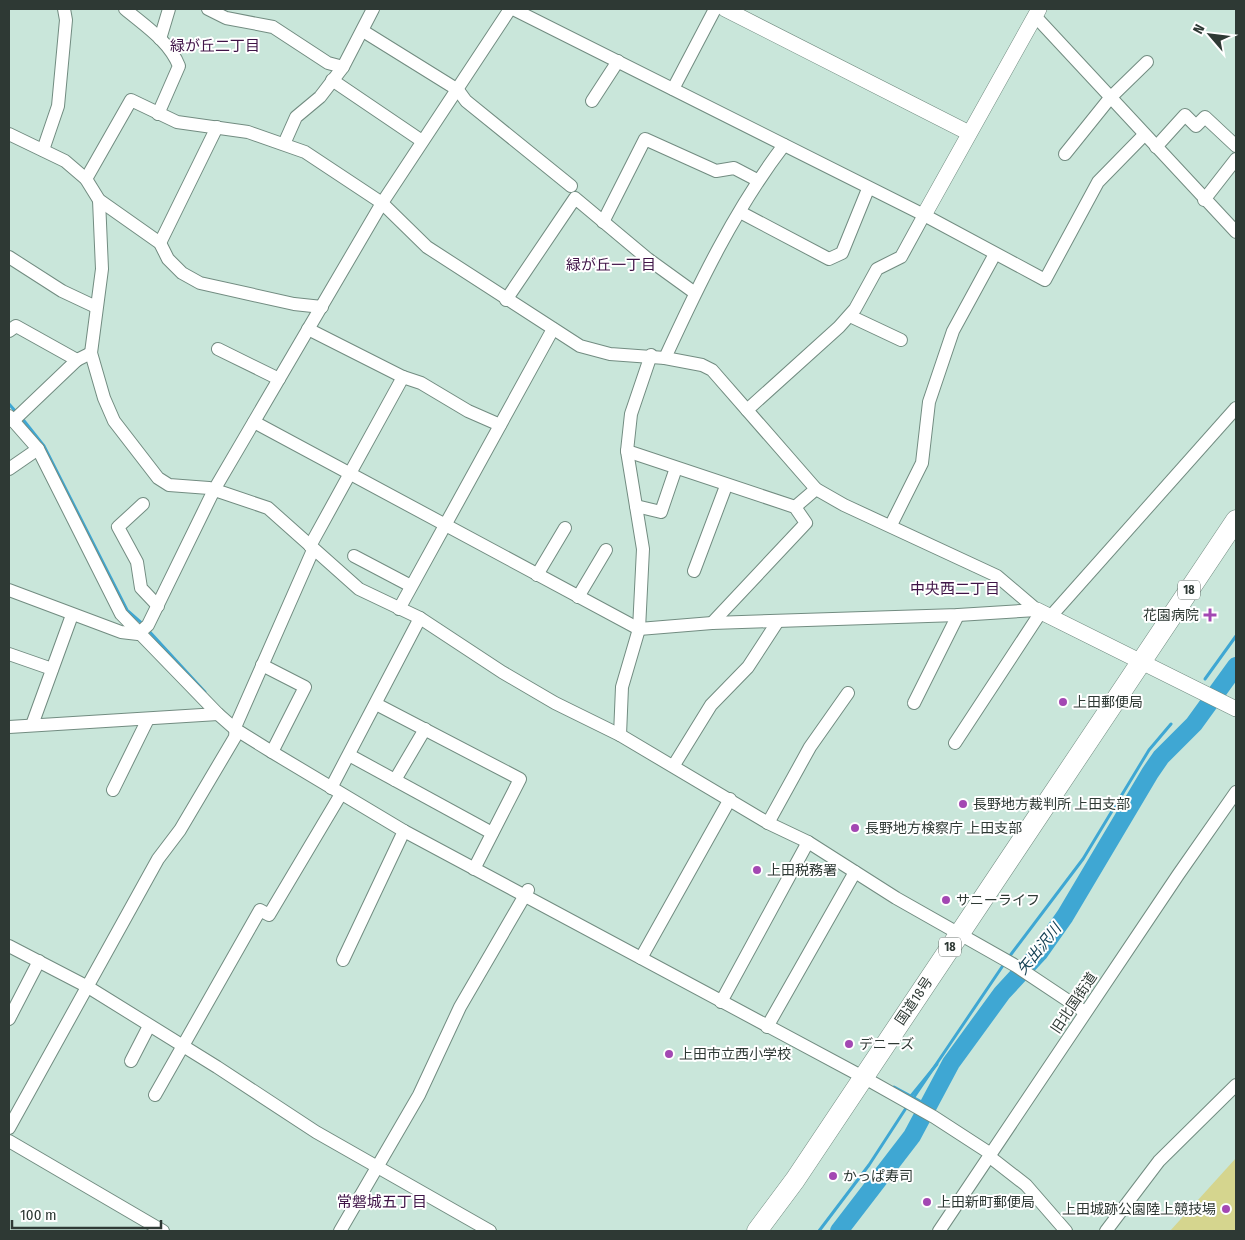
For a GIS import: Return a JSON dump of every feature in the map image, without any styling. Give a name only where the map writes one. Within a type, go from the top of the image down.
[{"type":"highway","name":"国道18号","points":[[757,1231],[795,1180],[1236,520]]},
{"type":"street","points":[[43,150],[58,106],[66,20],[64,9]]},
{"type":"street","points":[[125,9],[160,39],[174,54],[179,66],[158,114]]},
{"type":"street","points":[[160,39],[169,9]]},
{"type":"street","points":[[208,9],[226,18],[273,27],[328,63],[343,67]]},
{"type":"street","points":[[284,144],[296,117],[320,97],[343,67],[364,31],[373,9]]},
{"type":"street","points":[[9,590],[121,632],[138,634],[148,625],[214,490],[382,203],[422,140],[512,9],[924,215],[1045,280],[1098,182],[1144,135]]},
{"type":"street","points":[[673,89],[715,9]]},
{"type":"street","points":[[725,9],[969,133]]},
{"type":"street","points":[[747,410],[814,351],[850,316],[877,269],[901,257],[1037,12],[1110,98],[1236,232]]},
{"type":"street","points":[[364,31],[458,90],[466,101],[572,186]]},
{"type":"street","points":[[592,101],[618,61]]},
{"type":"street","points":[[1065,154],[1110,98],[1147,62]]},
{"type":"street","points":[[332,80],[422,140]]},
{"type":"street","points":[[86,179],[132,100],[177,122],[248,132],[305,152],[382,203],[427,247],[506,300],[580,346],[610,354],[651,355],[702,365],[712,370],[816,489],[844,505],[891,525],[997,576],[1043,613],[1142,660],[1236,709]]},
{"type":"street","points":[[1156,147],[1185,115],[1196,126],[1205,117],[1236,146]]},
{"type":"street","points":[[160,242],[217,128]]},
{"type":"street","points":[[9,134],[65,161],[86,179],[99,200],[160,242],[168,260],[182,273],[200,284],[294,304],[322,307]]},
{"type":"street","points":[[602,222],[645,139],[716,170],[734,168],[757,180]]},
{"type":"street","points":[[665,358],[695,293],[757,180],[784,146]]},
{"type":"street","points":[[1204,200],[1236,159]]},
{"type":"street","points":[[740,212],[829,259],[842,253],[868,188]]},
{"type":"street","points":[[506,300],[575,198],[648,259],[695,293]]},
{"type":"street","points":[[99,200],[102,269],[91,353],[104,398],[114,421],[158,478],[169,485],[214,490],[268,508],[360,589],[420,618],[540,694],[620,735],[674,765],[711,790],[730,799],[768,823],[808,842],[896,898],[1016,966],[1085,1012]]},
{"type":"street","points":[[891,525],[922,463],[929,402],[953,330],[995,254]]},
{"type":"street","points":[[9,257],[62,292],[96,307]]},
{"type":"street","points":[[850,316],[901,340]]},
{"type":"street","points":[[9,331],[16,326],[77,360]]},
{"type":"street","points":[[308,329],[403,377],[421,383],[468,411],[500,425]]},
{"type":"street","points":[[399,609],[553,329]]},
{"type":"street","points":[[218,349],[279,379]]},
{"type":"street","points":[[91,353],[77,360],[13,417],[44,454],[121,614],[138,634],[218,714],[235,729],[404,831],[474,869],[526,892],[720,1002],[863,1077],[934,1117],[991,1156],[1026,1185],[1066,1231]]},
{"type":"street","points":[[620,735],[622,688],[639,629],[643,549],[627,451],[631,414],[651,355]]},
{"type":"street","points":[[9,1128],[158,859],[180,830],[234,737],[235,729],[312,548],[403,377]]},
{"type":"street","points":[[955,743],[1043,613],[1236,408]]},
{"type":"street","points":[[254,422],[639,629],[712,623],[1043,613]]},
{"type":"street","points":[[627,451],[726,486],[795,507],[806,523],[712,623]]},
{"type":"street","points":[[9,469],[44,454]]},
{"type":"street","points":[[636,506],[661,512],[676,468]]},
{"type":"street","points":[[694,571],[726,486]]},
{"type":"street","points":[[795,507],[816,489]]},
{"type":"street","points":[[143,504],[118,527],[137,562],[141,588],[158,606]]},
{"type":"street","points":[[537,575],[565,528]]},
{"type":"street","points":[[578,597],[606,550]]},
{"type":"street","points":[[354,556],[411,586]]},
{"type":"street","points":[[32,725],[72,615]]},
{"type":"street","points":[[914,703],[958,615]]},
{"type":"street","points":[[155,1095],[181,1046],[260,910],[269,915],[336,791],[349,755],[420,618]]},
{"type":"street","points":[[674,765],[711,705],[748,667],[778,621]]},
{"type":"street","points":[[9,654],[52,669]]},
{"type":"street","points":[[262,665],[305,687],[272,752]]},
{"type":"street","points":[[768,823],[810,747],[848,693]]},
{"type":"street","points":[[376,704],[520,779],[474,869]]},
{"type":"street","points":[[9,727],[218,714]]},
{"type":"street","points":[[113,790],[148,719]]},
{"type":"street","points":[[395,780],[424,729]]},
{"type":"street","points":[[349,755],[492,833]]},
{"type":"street","name":"旧北国街道","points":[[939,1231],[991,1156],[1085,1012],[1236,792]]},
{"type":"street","points":[[641,958],[730,799]]},
{"type":"street","points":[[342,960],[404,831]]},
{"type":"street","points":[[720,1002],[808,842]]},
{"type":"street","points":[[767,1027],[855,872]]},
{"type":"street","points":[[340,1231],[419,1095],[460,1007],[526,892]]},
{"type":"street","points":[[9,946],[88,987],[217,1067],[316,1132],[376,1168],[490,1231]]},
{"type":"street","points":[[9,1019],[39,961]]},
{"type":"street","points":[[131,1061],[149,1026]]},
{"type":"street","points":[[1106,1231],[1159,1161],[1236,1085]]},
{"type":"street","points":[[9,1141],[163,1231]]},
{"type":"shaded area","points":[[1236,1158],[1236,1231],[1170,1231]]},
{"type":"waterway","points":[[9,404],[17,413]]},
{"type":"waterway","points":[[21,417],[44,446],[127,610],[144,625]]},
{"type":"waterway","points":[[148,630],[205,692]]},
{"type":"waterway","points":[[1205,679],[1236,636]]},
{"type":"waterway","name":"矢出沢川","points":[[839,1231],[912,1136],[951,1063],[1002,993],[1039,953],[1065,916],[1161,757],[1194,724],[1236,666]]},
{"type":"waterway","points":[[1009,957],[1083,859],[1149,750],[1171,724]]},
{"type":"waterway","points":[[912,1100],[1004,964]]},
{"type":"waterway","points":[[911,1096],[937,1064]]},
{"type":"waterway","points":[[894,1087],[929,1106]]},
{"type":"waterway","points":[[819,1231],[869,1165],[908,1105]]},
{"type":"place","name":"花園病院","points":[[1210,615]]},
{"type":"place","name":"上田郵便局","points":[[1063,702]]},
{"type":"place","name":"長野地方裁判所 上田支部","points":[[963,804]]},
{"type":"place","name":"長野地方検察庁 上田支部","points":[[855,828]]},
{"type":"place","name":"上田税務署","points":[[757,870]]},
{"type":"place","name":"サニーライフ","points":[[946,900]]},
{"type":"place","name":"デニーズ","points":[[849,1044]]},
{"type":"place","name":"上田市立西小学校","points":[[669,1054]]},
{"type":"place","name":"かっぱ寿司","points":[[833,1176]]},
{"type":"place","name":"上田新町郵便局","points":[[927,1202]]},
{"type":"place","name":"上田城跡公園陸上競技場","points":[[1226,1209]]},
{"type":"district","name":"緑が丘二丁目","points":[[215,46]]},
{"type":"district","name":"緑が丘一丁目","points":[[611,265]]},
{"type":"district","name":"中央西二丁目","points":[[955,589]]},
{"type":"district","name":"常磐城五丁目","points":[[382,1202]]}]
